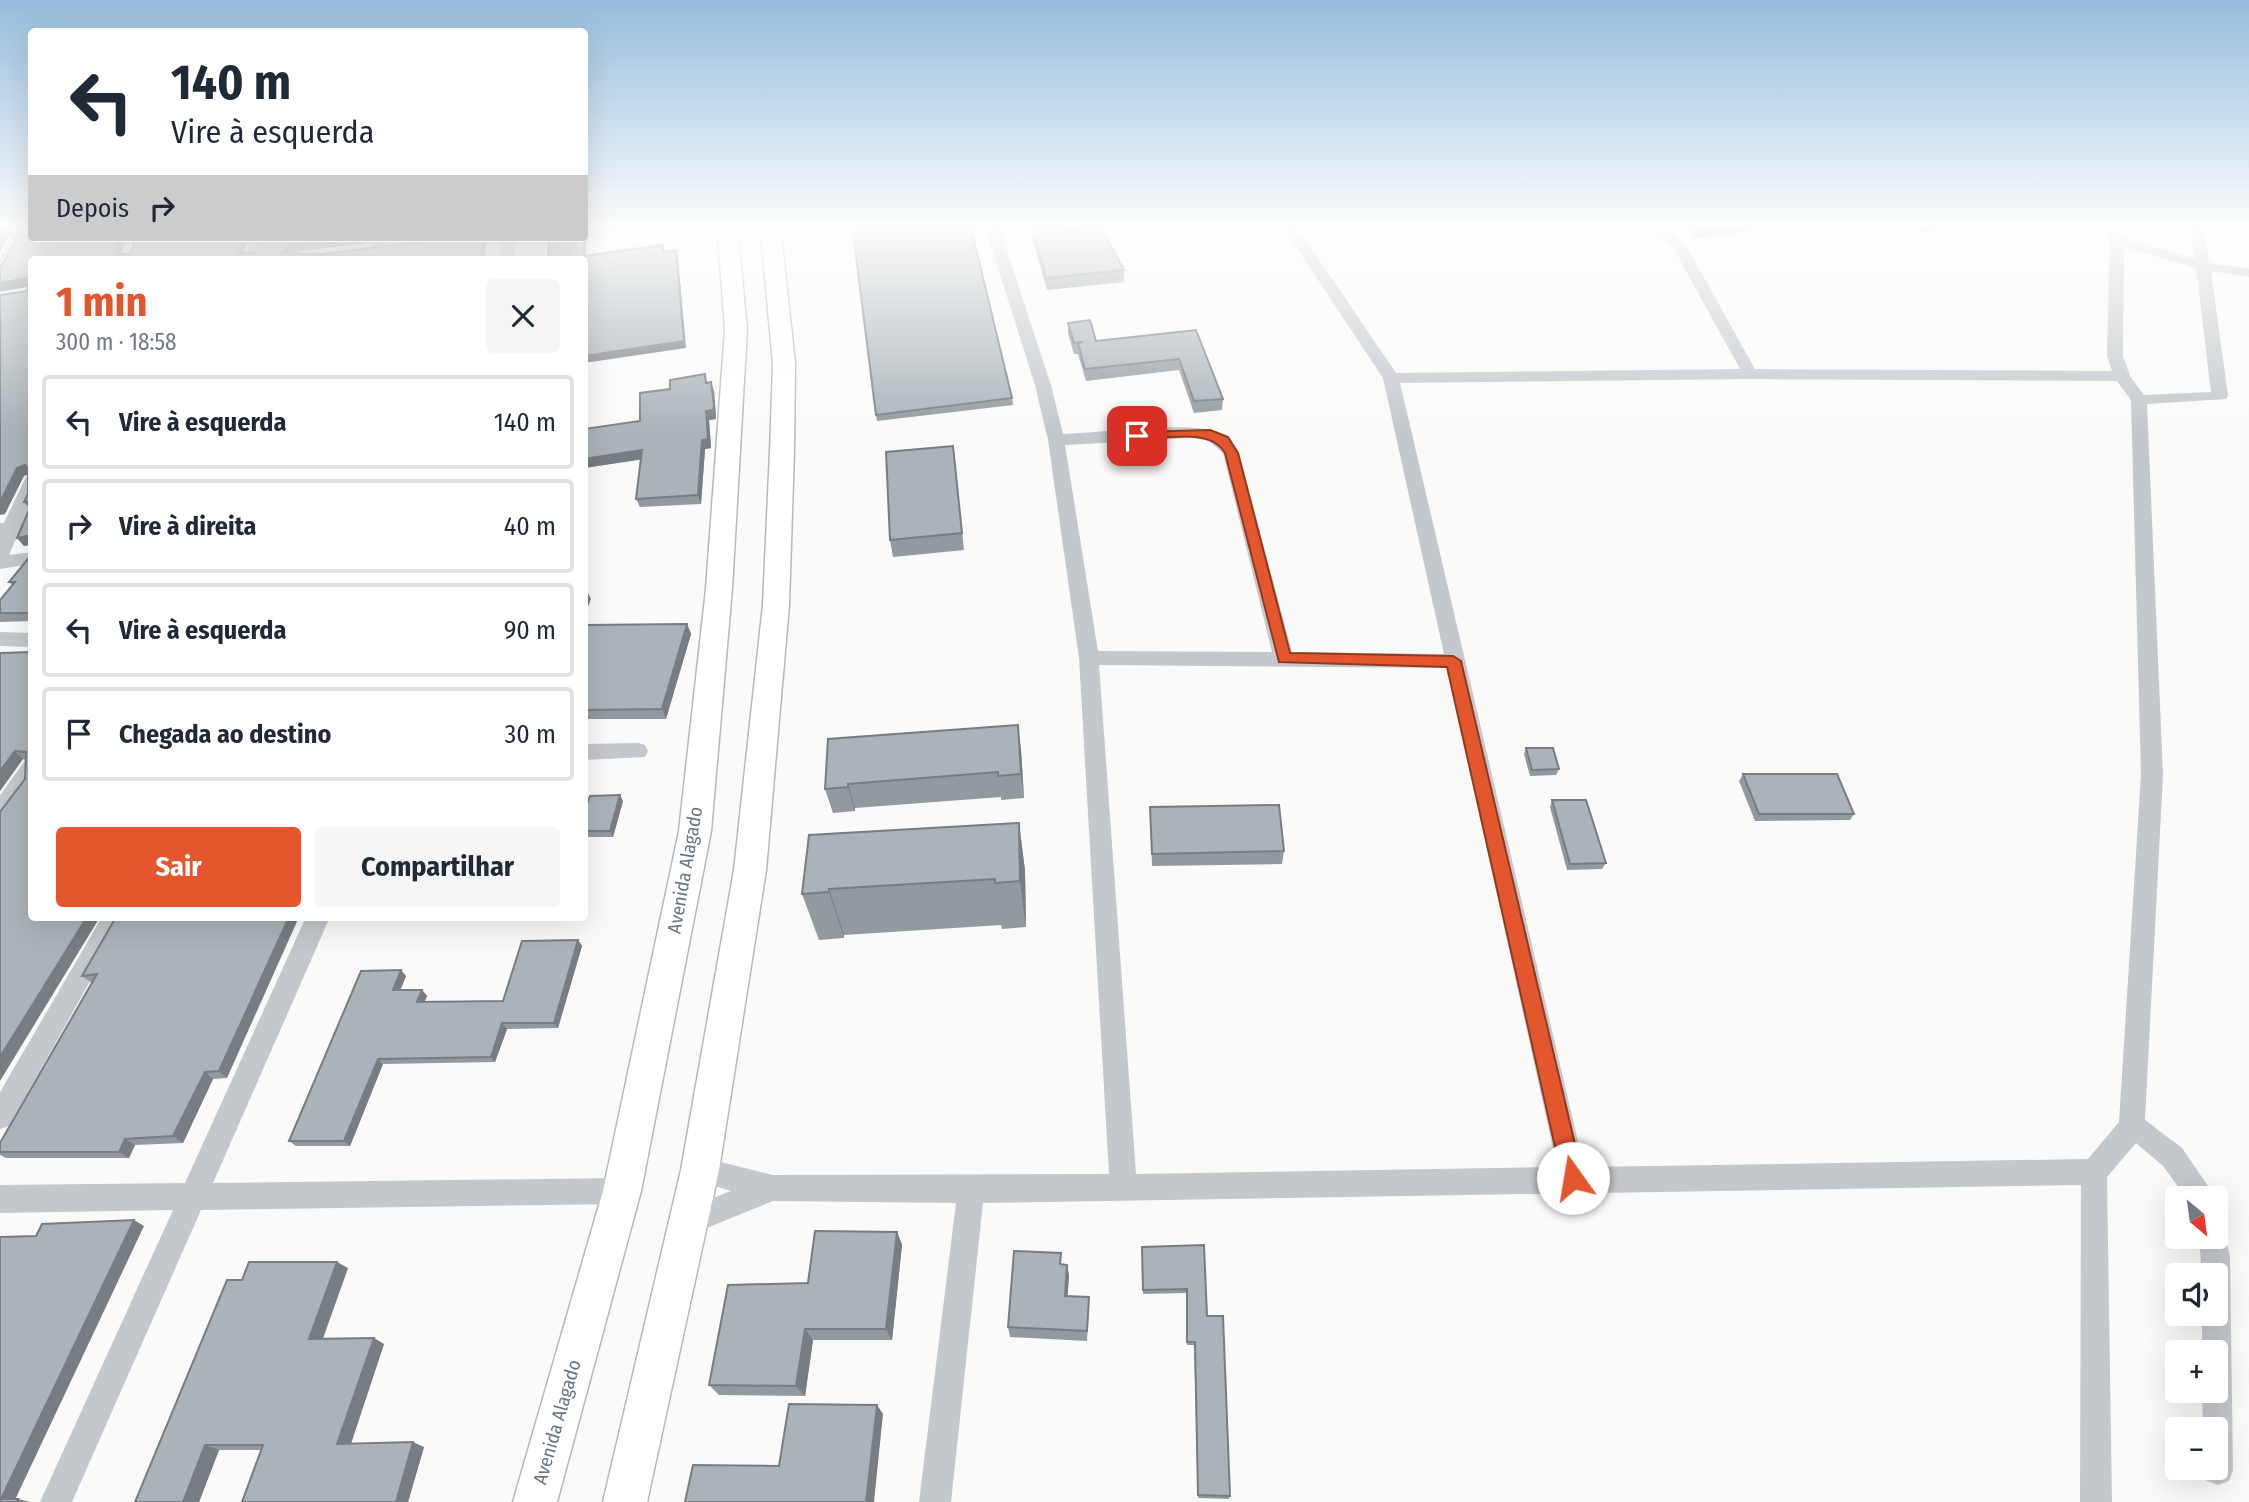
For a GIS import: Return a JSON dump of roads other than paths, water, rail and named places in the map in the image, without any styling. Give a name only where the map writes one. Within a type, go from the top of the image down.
[{"type":"main road","name":"Avenida Alagado","points":[[535,1502],[622,1191],[695,831],[719,589],[736,329],[733,294]]},
{"type":"main road","points":[[625,1502],[700,1170],[750,870],[776,606],[783,363],[777,294]]},
{"type":"street","points":[[1014,294],[1043,385],[1056,440],[1089,659],[1123,1186]]},
{"type":"street","points":[[1335,294],[1391,378],[1453,661],[1573,1178]]},
{"type":"street","points":[[1706,294],[1750,374]]},
{"type":"street","points":[[2096,1502],[2094,1172],[2132,1127],[2152,775],[2139,400],[2123,376],[2115,356],[2117,294]]},
{"type":"street","points":[[2139,400],[2220,396],[2207,294]]},
{"type":"street","points":[[1391,378],[1750,374],[2123,376]]},
{"type":"street","points":[[1056,440],[1192,433],[1210,434],[1224,440],[1231,453],[1284,659]]},
{"type":"street","points":[[0,556],[6,529],[28,488]]},
{"type":"street","points":[[0,563],[28,559]]},
{"type":"street","points":[[0,639],[28,640]]},
{"type":"street","points":[[1089,659],[1453,661]]},
{"type":"street","points":[[588,752],[638,751]]},
{"type":"street","points":[[0,812],[28,774]]},
{"type":"street","points":[[0,1116],[112,921]]},
{"type":"street","points":[[56,1502],[316,921]]},
{"type":"street","points":[[2132,1127],[2166,1149],[2195,1186]]},
{"type":"street","points":[[700,1170],[773,1188],[971,1190],[1573,1178],[2094,1172]]},
{"type":"street","points":[[688,1222],[773,1188]]},
{"type":"street","points":[[935,1502],[971,1190]]},
{"type":"street","points":[[0,1199],[622,1191]]},
{"type":"street","points":[[2215,1250],[2218,1417]]}]
